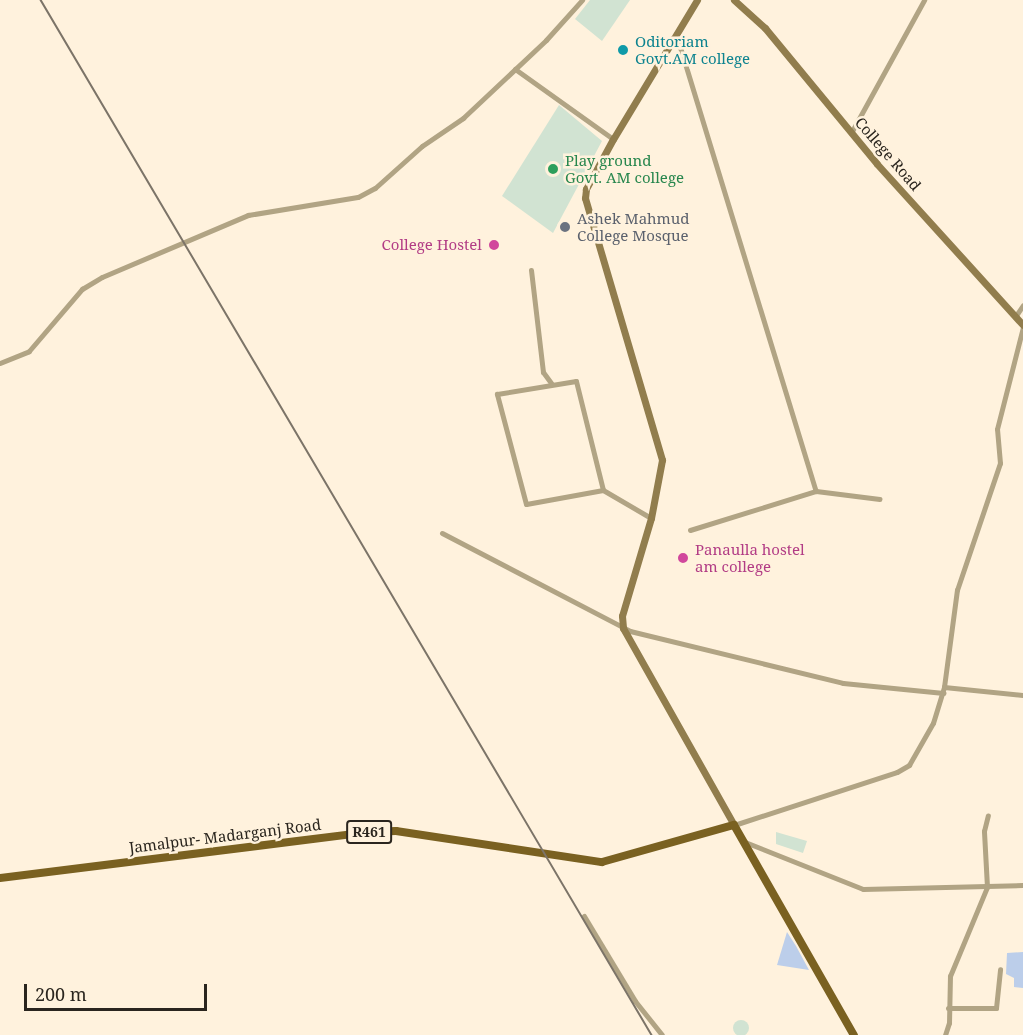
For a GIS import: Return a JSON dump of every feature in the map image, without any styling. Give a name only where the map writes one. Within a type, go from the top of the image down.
[{"type":"main road","points":[[697,0],[613,139],[586,189],[585,198],[662,460],[662,472],[651,518],[622,616],[623,628],[854,1035]]},
{"type":"main road","name":"College Road","points":[[734,0],[765,28],[851,133],[1023,326]]},
{"type":"main road","name":"Jamalpur- Madarganj Road","points":[[0,879],[378,832],[602,862],[734,825]]},
{"type":"street","points":[[0,363],[29,351],[82,290],[102,277],[248,215],[367,193],[463,118],[515,69],[582,0]]},
{"type":"street","points":[[851,133],[924,0]]},
{"type":"street","points":[[676,34],[816,491]]},
{"type":"street","points":[[515,69],[613,139]]},
{"type":"street","points":[[531,270],[543,372],[551,383]]},
{"type":"street","points":[[1015,317],[1023,305]]},
{"type":"street","points":[[734,825],[897,772],[909,765],[923,744],[944,690],[957,590],[1000,463],[997,429],[1023,326]]},
{"type":"street","points":[[537,385],[543,372]]},
{"type":"street","points":[[603,490],[576,381],[537,385],[497,394],[526,504],[603,490],[651,518]]},
{"type":"street","points":[[690,530],[816,491],[879,500]]},
{"type":"street","points":[[442,533],[617,621],[623,628],[843,682],[1023,695]]},
{"type":"street","points":[[945,1035],[950,976],[987,887],[984,831],[988,815]]},
{"type":"street","points":[[743,841],[863,889],[1023,885]]},
{"type":"street","points":[[584,916],[635,1001],[662,1035]]},
{"type":"street","points":[[948,1008],[996,1008],[1000,969]]},
{"type":"green space","points":[[590,0],[630,0],[602,41],[575,19]]},
{"type":"green space","name":"Play ground Govt. AM college","points":[[559,105],[602,141],[553,233],[502,196]]},
{"type":"green space","points":[[776,832],[807,841],[803,853],[776,844]]},
{"type":"green space","points":[[741,1020],[747,1022],[749,1028],[747,1034],[741,1036],[735,1034],[733,1028],[735,1022]]},
{"type":"water","points":[[787,932],[796,946],[809,970],[777,965]]},
{"type":"water","points":[[1023,952],[1023,988],[1014,987],[1014,978],[1006,974],[1007,953]]},
{"type":"railway","points":[[41,0],[652,1035]]},
{"type":"place","name":"Oditoriam Govt.AM college","points":[[623,50]]},
{"type":"place","name":"Play ground Govt. AM college","points":[[553,169]]},
{"type":"place","name":"Ashek Mahmud College Mosque","points":[[565,227]]},
{"type":"place","name":"College Hostel","points":[[494,245]]},
{"type":"place","name":"Panaulla hostel am college","points":[[683,558]]}]
